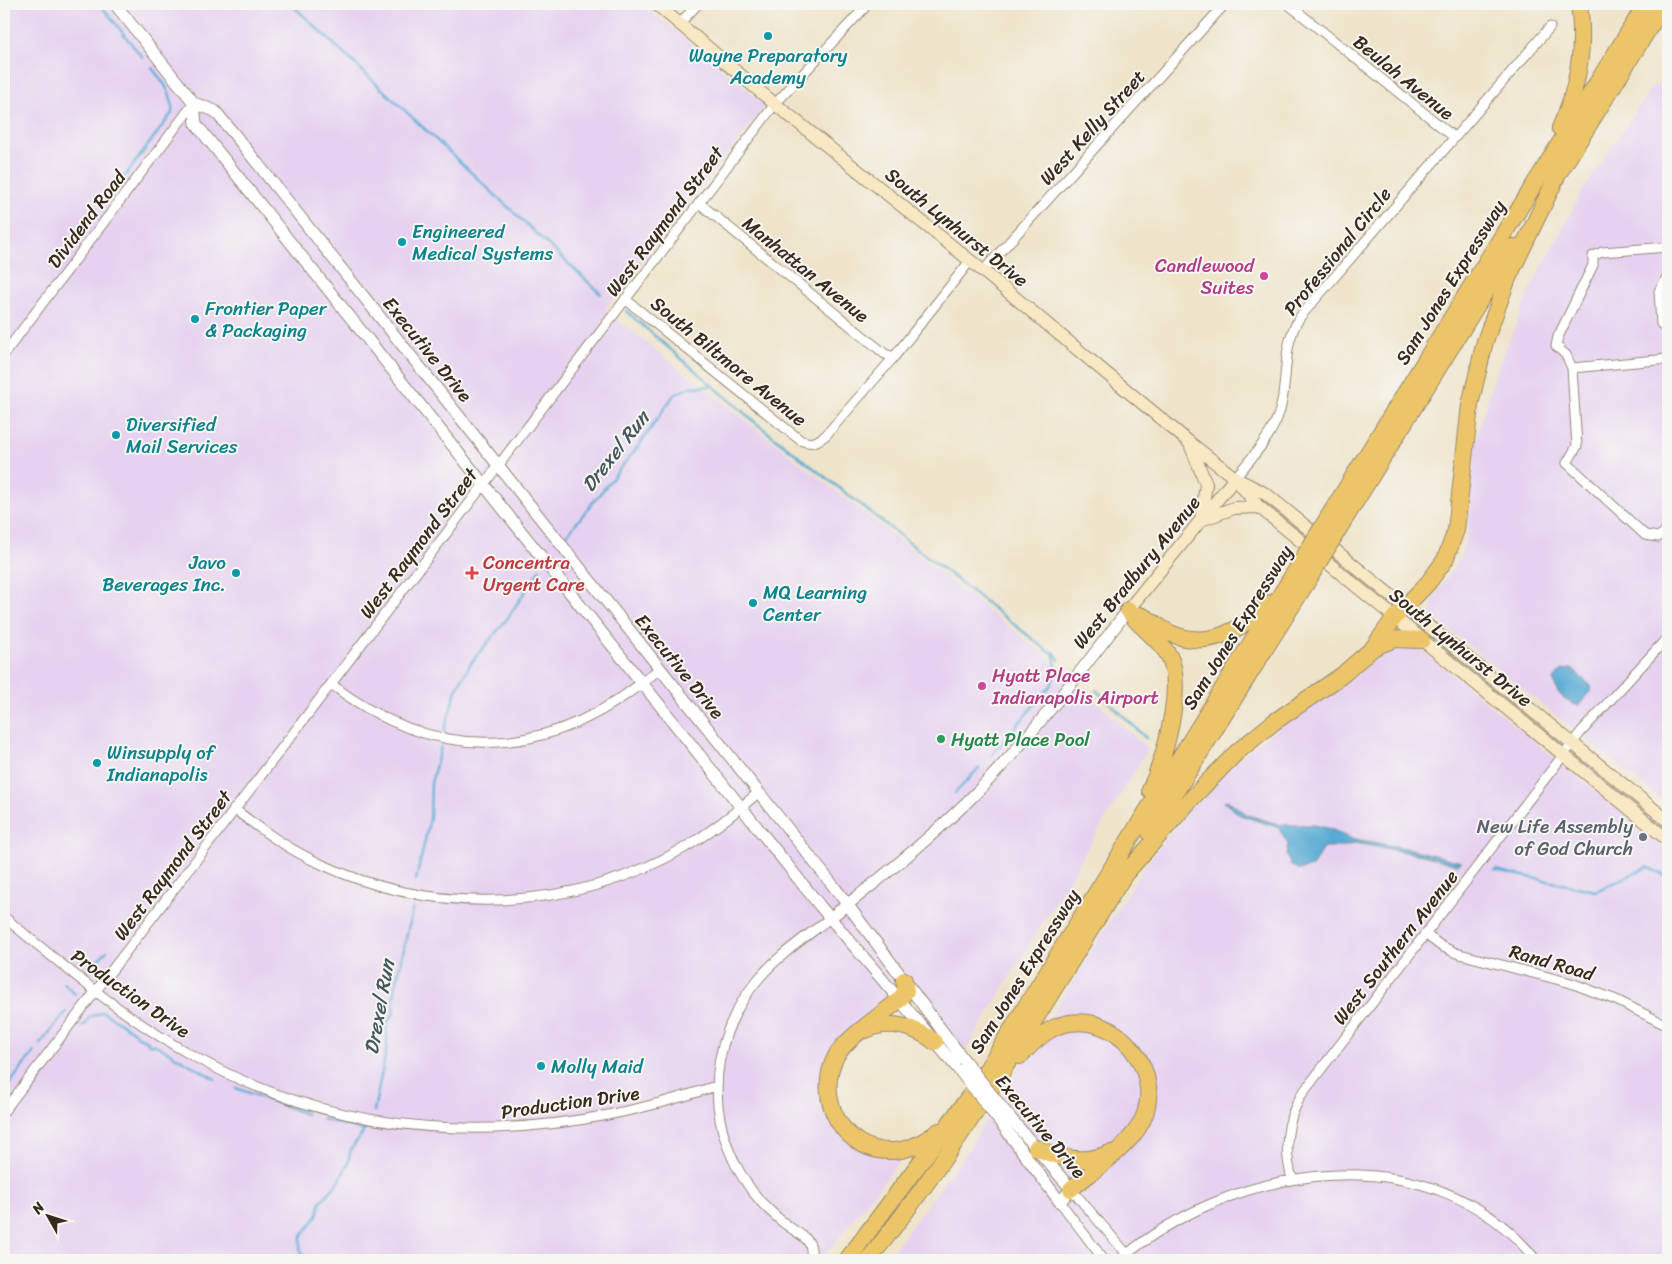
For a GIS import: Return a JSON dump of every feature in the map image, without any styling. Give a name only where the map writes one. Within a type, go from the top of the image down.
[{"type":"highway","points":[[1518,211],[1560,129],[1573,94],[1580,58],[1582,31],[1579,4]]},
{"type":"highway","name":"Sam Jones Expressway","points":[[868,1260],[949,1153],[1003,1071],[1124,875],[1518,211],[1646,4]]},
{"type":"highway","name":"Sam Jones Expressway","points":[[1335,521],[1664,4]]},
{"type":"highway","points":[[1124,875],[1193,797],[1237,752],[1274,722],[1341,676],[1373,648],[1400,612],[1428,583],[1451,546],[1457,521],[1470,405],[1485,341],[1508,278],[1560,170]]},
{"type":"highway","points":[[1128,610],[1145,617],[1174,635],[1192,639],[1218,637],[1235,631],[1249,621],[1304,572]]},
{"type":"highway","name":"Sam Jones Expressway","points":[[849,1259],[973,1092],[1122,850],[1304,572]]},
{"type":"highway","points":[[1122,850],[1162,762],[1171,720],[1175,676],[1172,662],[1167,652],[1137,624],[1128,610]]},
{"type":"highway","points":[[1373,648],[1394,639],[1422,640]]},
{"type":"highway","points":[[904,980],[906,991],[900,1000],[838,1052],[829,1077],[828,1094],[831,1108],[844,1130],[868,1146],[893,1150],[918,1144],[949,1124]]},
{"type":"highway","points":[[1003,1071],[1037,1038],[1057,1026],[1083,1023],[1100,1026],[1117,1034],[1128,1043],[1140,1059],[1148,1086],[1145,1111],[1140,1125],[1121,1148],[1071,1188]]},
{"type":"highway","points":[[861,1031],[878,1026],[901,1026],[920,1032],[935,1042]]},
{"type":"highway","points":[[1036,1148],[1058,1157],[1080,1159],[1101,1156],[1121,1148]]},
{"type":"main road","name":"South Lynhurst Drive","points":[[656,4],[775,104],[970,260],[1189,442],[1235,478],[1266,494],[1400,612],[1422,640],[1668,840]]},
{"type":"main road","points":[[1189,442],[1206,484],[1201,520],[1234,508],[1259,508]]},
{"type":"main road","name":"South Lynhurst Drive","points":[[1235,478],[1259,508],[1573,743],[1668,821]]},
{"type":"main road","name":"West Bradbury Avenue","points":[[1128,610],[1235,478]]},
{"type":"street","name":"Executive Drive","points":[[115,4],[194,103],[215,111],[848,904],[904,980],[961,1065],[1004,1119],[1060,1202],[1104,1260]]},
{"type":"street","points":[[680,23],[698,4]]},
{"type":"street","name":"West Raymond Street","points":[[4,1111],[775,104],[868,4]]},
{"type":"street","name":"West Kelly Street","points":[[983,271],[1225,4]]},
{"type":"street","name":"Beulah Avenue","points":[[1288,4],[1454,137]]},
{"type":"street","points":[[1454,137],[1550,27]]},
{"type":"street","name":"Executive Drive","points":[[194,103],[196,124],[642,684],[830,918],[935,1042],[961,1065]]},
{"type":"street","name":"Dividend Road","points":[[4,354],[194,103]]},
{"type":"street","name":"Professional Circle","points":[[1235,478],[1263,443],[1277,420],[1283,398],[1287,346],[1298,321],[1454,137]]},
{"type":"street","name":"Manhattan Avenue","points":[[699,203],[885,354],[894,356]]},
{"type":"street","points":[[1668,247],[1602,252],[1593,256],[1593,265],[1556,342],[1556,346],[1566,355],[1572,368],[1577,446],[1567,463],[1645,535],[1658,537],[1668,530]]},
{"type":"street","points":[[894,356],[970,260]]},
{"type":"street","points":[[1668,276],[1659,291],[1661,324],[1668,332]]},
{"type":"street","name":"South Biltmore Avenue","points":[[625,299],[800,440],[814,442],[826,435],[894,356]]},
{"type":"street","points":[[1572,368],[1668,359]]},
{"type":"street","name":"West Bradbury Avenue","points":[[830,918],[925,840],[987,782],[1058,700],[1128,610]]},
{"type":"street","name":"West Southern Avenue","points":[[1292,1179],[1287,1159],[1286,1140],[1291,1118],[1298,1101],[1573,743],[1613,696],[1668,637]]},
{"type":"street","points":[[330,684],[368,710],[401,726],[432,736],[481,742],[519,740],[565,728],[609,708],[660,668]]},
{"type":"street","points":[[234,809],[294,850],[357,879],[412,894],[484,901],[517,900],[565,893],[627,874],[687,846],[741,808],[759,792]]},
{"type":"street","name":"Production Drive","points":[[4,917],[95,991],[137,1022],[220,1070],[270,1091],[310,1104],[396,1123],[470,1129],[528,1127],[627,1112],[675,1100],[716,1086]]},
{"type":"street","points":[[810,1260],[812,1250],[806,1238],[774,1215],[743,1177],[725,1137],[716,1102],[716,1086],[727,1036],[745,996],[770,967],[830,918]]},
{"type":"street","name":"Rand Road","points":[[1425,934],[1441,946],[1462,955],[1516,967],[1571,983],[1622,1003],[1668,1026]]},
{"type":"street","name":"Executive Drive","points":[[1004,1119],[1036,1148],[1071,1188],[1126,1258]]},
{"type":"street","points":[[1126,1258],[1161,1229],[1202,1207],[1242,1192],[1292,1179],[1364,1175],[1391,1176],[1422,1183],[1456,1196],[1491,1217],[1512,1234],[1536,1260]]},
{"type":"street","points":[[1060,1202],[1071,1188]]},
{"type":"shaded area","points":[[4,4],[643,4],[766,105],[605,310],[1045,655],[1148,749],[965,1051],[913,981],[825,1065],[838,1134],[904,1156],[821,1260],[4,1260]]},
{"type":"shaded area","points":[[1665,81],[1668,83],[1668,805],[1432,616],[1433,599],[1461,556],[1469,526],[1475,444],[1494,377],[1531,288],[1581,193],[1652,87]]},
{"type":"shaded area","points":[[1416,645],[1668,850],[1668,1260],[886,1260],[964,1156],[1144,867],[1190,806],[1250,749],[1304,709],[1357,675],[1386,648]]},
{"type":"water","points":[[1572,669],[1591,686],[1591,691],[1579,705],[1566,700],[1554,684],[1554,679],[1562,670]]},
{"type":"water","points":[[1227,800],[1248,815],[1282,825],[1315,825],[1331,829],[1350,838],[1411,849],[1461,862],[1457,865],[1423,855],[1355,843],[1347,846],[1322,849],[1312,867],[1299,870],[1291,865],[1286,856],[1288,844],[1279,828],[1240,815],[1224,802]]},
{"type":"waterway","points":[[100,4],[142,57]]},
{"type":"waterway","points":[[291,4],[601,294]]},
{"type":"waterway","points":[[107,200],[172,113],[169,94],[164,83],[152,68]]},
{"type":"waterway","points":[[626,311],[756,423],[1048,651],[1055,653],[1059,660]]},
{"type":"waterway","name":"Drexel Run","points":[[565,537],[640,444],[674,395],[690,387],[712,386]]},
{"type":"waterway","name":"Drexel Run","points":[[444,731],[456,690],[471,663],[507,619],[540,569]]},
{"type":"waterway","points":[[992,755],[1051,685],[1057,671],[1053,652]]},
{"type":"waterway","points":[[1096,690],[1146,738]]},
{"type":"waterway","name":"Drexel Run","points":[[416,880],[430,818],[431,783],[441,746]]},
{"type":"waterway","points":[[955,793],[979,768]]},
{"type":"waterway","points":[[1495,870],[1596,891],[1648,867],[1668,877]]},
{"type":"waterway","name":"Drexel Run","points":[[374,1111],[387,1046],[387,1023],[394,1013],[395,988],[413,907]]},
{"type":"waterway","points":[[88,969],[107,951]]},
{"type":"waterway","points":[[64,983],[75,994]]},
{"type":"waterway","points":[[40,1044],[66,1012]]},
{"type":"waterway","points":[[81,1026],[86,1024],[89,1017],[103,1012],[133,1031],[138,1037],[148,1041],[148,1044],[156,1045],[215,1079]]},
{"type":"waterway","points":[[4,1128],[71,1039]]},
{"type":"waterway","points":[[4,1091],[34,1052]]},
{"type":"waterway","points":[[236,1088],[306,1114]]},
{"type":"waterway","points":[[322,1119],[364,1130]]},
{"type":"waterway","name":"Drexel Run","points":[[335,1257],[308,1259],[300,1250],[301,1237],[317,1216],[321,1201],[339,1182],[348,1163],[351,1149],[367,1127]]},
{"type":"place","name":"Wayne Preparatory Academy","points":[[768,36]]},
{"type":"place","name":"Engineered Medical Systems","points":[[402,242]]},
{"type":"place","name":"Candlewood Suites","points":[[1264,276]]},
{"type":"place","name":"Frontier Paper & Packaging","points":[[195,319]]},
{"type":"place","name":"Diversified Mail Services","points":[[116,435]]},
{"type":"place","name":"Javo Beverages Inc.","points":[[236,573]]},
{"type":"place","name":"Concentra Urgent Care","points":[[472,573]]},
{"type":"place","name":"MQ Learning Center","points":[[753,603]]},
{"type":"place","name":"Hyatt Place Indianapolis Airport","points":[[982,686]]},
{"type":"place","name":"Hyatt Place Pool","points":[[941,739]]},
{"type":"place","name":"Winsupply of Indianapolis","points":[[97,763]]},
{"type":"place","name":"New Life Assembly of God Church","points":[[1643,837]]},
{"type":"place","name":"Molly Maid","points":[[541,1066]]}]
